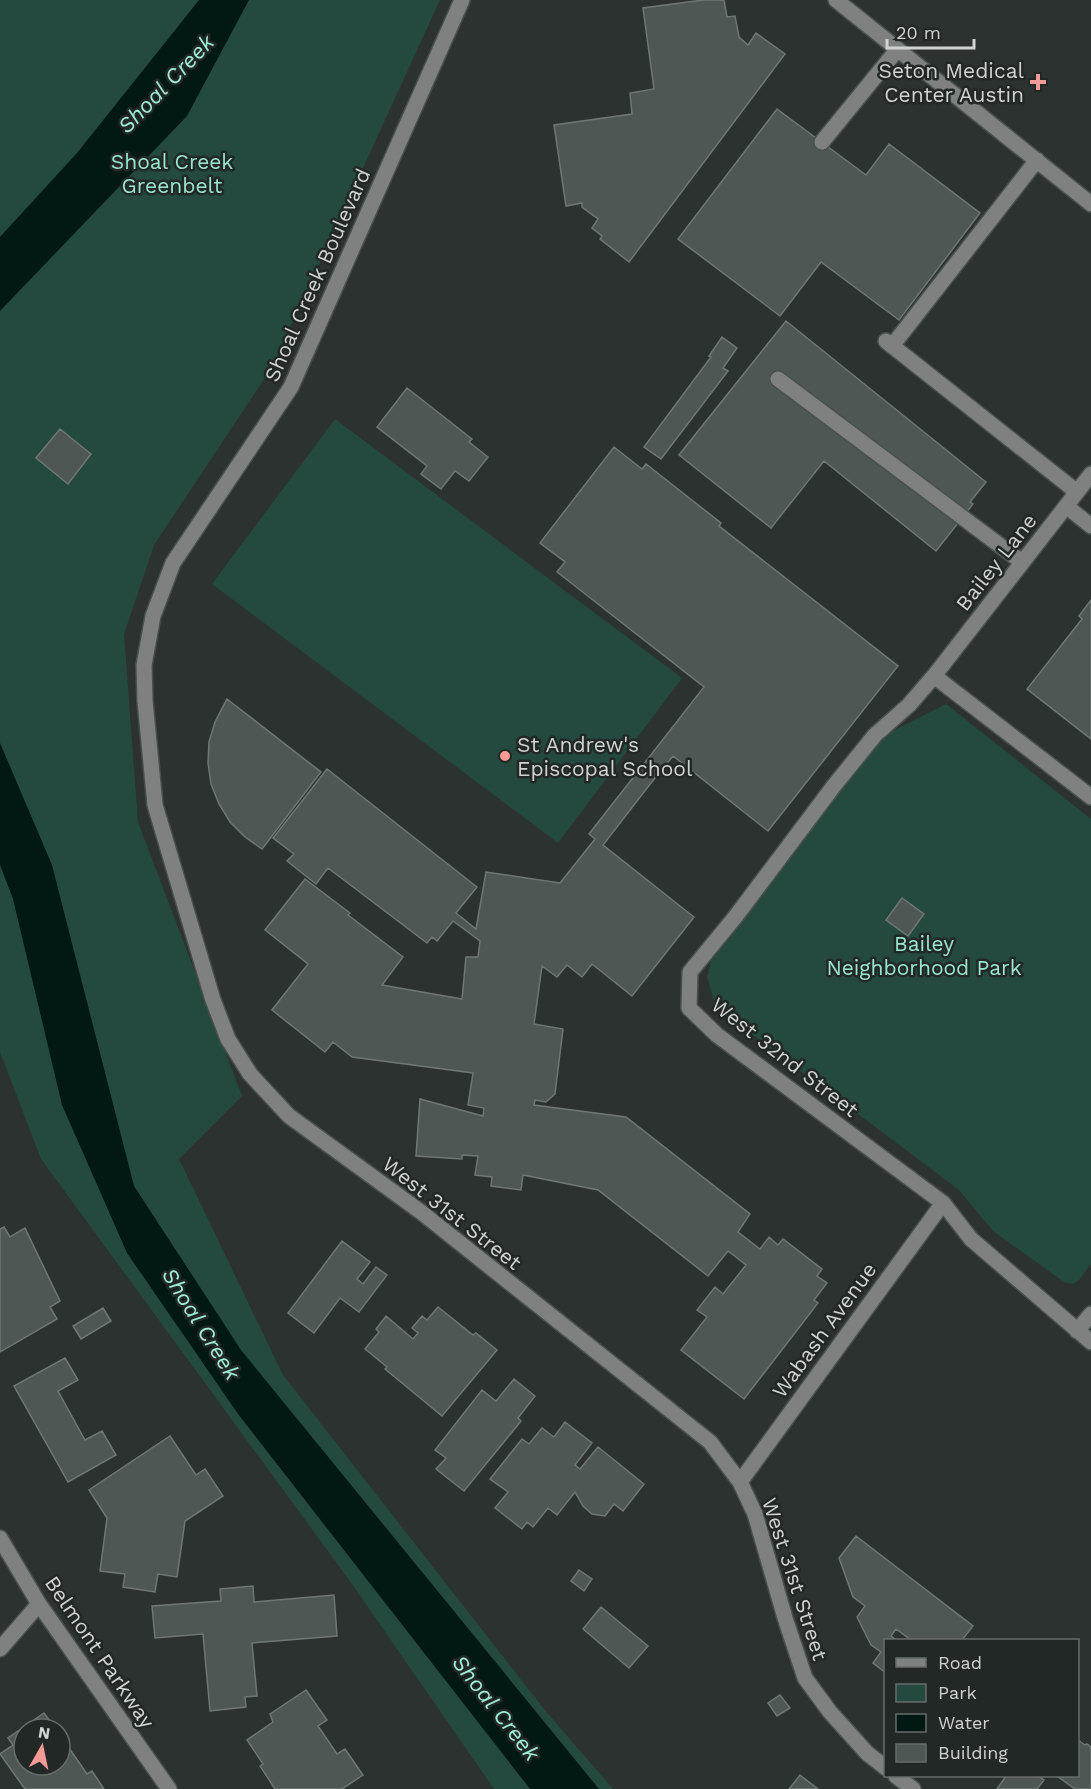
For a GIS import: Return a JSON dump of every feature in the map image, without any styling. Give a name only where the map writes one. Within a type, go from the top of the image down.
[{"type":"street","name":"Shoal Creek Boulevard","points":[[153,616],[173,564],[291,387],[462,0]]},
{"type":"street","points":[[836,0],[1091,204]]},
{"type":"street","points":[[822,142],[897,50]]},
{"type":"street","points":[[1036,160],[889,343],[1077,492]]},
{"type":"street","points":[[778,379],[1022,562]]},
{"type":"street","name":"Bailey Lane","points":[[934,676],[1091,474]]},
{"type":"street","points":[[1066,506],[1091,526]]},
{"type":"street","name":"West 31st Street","points":[[153,616],[144,677],[155,805],[213,1000],[228,1039],[250,1074],[289,1116],[421,1212],[710,1442],[740,1482],[755,1515],[785,1618],[806,1678],[830,1712],[867,1753],[884,1767]]},
{"type":"street","points":[[934,676],[1091,797]]},
{"type":"street","name":"West 32nd Street","points":[[934,676],[909,705],[875,735],[690,972],[689,1008],[717,1035],[943,1203],[971,1239],[1091,1342]]},
{"type":"street","name":"Wabash Avenue","points":[[740,1482],[943,1203]]},
{"type":"street","points":[[1077,1331],[1091,1314]]},
{"type":"street","name":"Belmont Parkway","points":[[0,1538],[39,1604],[169,1789]]},
{"type":"street","points":[[0,1649],[39,1604]]},
{"type":"street","points":[[897,1777],[913,1789]]},
{"type":"green space","name":"Shoal Creek Greenbelt","points":[[0,0],[440,0],[271,369],[154,545],[124,634],[138,822],[242,1096],[179,1159],[283,1375],[544,1709],[613,1789],[494,1789],[352,1584],[41,1159],[0,1052]]},
{"type":"green space","points":[[335,419],[682,678],[558,843],[212,584]]},
{"type":"green space","name":"Bailey Neighborhood Park","points":[[946,704],[1091,819],[1091,1264],[1073,1284],[1064,1282],[993,1231],[959,1190],[716,1007],[707,977],[712,959],[881,737]]},
{"type":"water","name":"Shoal Creek","points":[[199,0],[249,0],[187,116],[0,311],[0,237],[77,153]]},
{"type":"water","name":"Shoal Creek","points":[[0,743],[52,865],[134,1186],[241,1350],[599,1789],[530,1789],[238,1414],[127,1253],[62,1105],[13,899],[0,865]]},
{"type":"building","points":[[703,0],[724,0],[727,17],[735,16],[739,37],[748,45],[756,33],[785,54],[629,262],[600,239],[602,236],[592,228],[598,219],[582,207],[582,203],[566,206],[554,125],[632,114],[630,93],[654,89],[643,8]]},
{"type":"building","points":[[777,109],[866,175],[889,144],[980,213],[899,320],[821,262],[780,316],[678,239]]},
{"type":"building","points":[[786,321],[986,482],[970,502],[973,504],[936,551],[824,461],[771,528],[679,455]]},
{"type":"building","points":[[722,337],[737,348],[723,368],[728,371],[661,459],[644,447],[711,357],[709,356]]},
{"type":"building","points":[[407,388],[472,439],[469,442],[488,457],[469,481],[455,471],[441,489],[421,474],[427,466],[377,427]]},
{"type":"building","points":[[60,429],[91,454],[68,484],[36,458]]},
{"type":"building","points":[[614,447],[642,469],[646,464],[721,523],[719,526],[898,666],[768,831],[673,756],[651,783],[603,845],[694,917],[632,996],[592,964],[582,977],[567,965],[557,977],[542,966],[534,1024],[563,1029],[555,1094],[546,1102],[535,1100],[534,1105],[626,1117],[750,1214],[738,1232],[760,1249],[769,1237],[778,1245],[783,1239],[822,1269],[817,1276],[827,1283],[814,1300],[818,1303],[744,1399],[681,1350],[707,1317],[697,1310],[715,1287],[723,1294],[746,1265],[728,1251],[708,1276],[598,1190],[523,1175],[521,1190],[491,1186],[492,1177],[475,1175],[478,1156],[462,1155],[462,1159],[416,1156],[420,1099],[483,1116],[484,1108],[468,1105],[473,1073],[352,1057],[333,1042],[325,1052],[272,1010],[308,964],[265,930],[305,879],[403,957],[382,985],[462,999],[466,957],[478,957],[480,941],[453,921],[437,941],[432,937],[427,943],[328,868],[316,884],[287,861],[294,854],[273,838],[327,769],[477,887],[456,913],[476,929],[486,872],[560,883],[595,839],[589,834],[704,687],[557,572],[565,562],[540,543]]},
{"type":"building","points":[[1091,600],[1091,739],[1027,689],[1082,619],[1079,616]]},
{"type":"building","points":[[227,699],[321,772],[262,849],[230,822],[211,784],[208,763],[209,742],[215,722]]},
{"type":"building","points":[[902,898],[924,914],[908,936],[886,920]]},
{"type":"building","points":[[4,1227],[10,1237],[25,1228],[60,1301],[50,1307],[57,1319],[0,1352],[0,1229]]},
{"type":"building","points":[[342,1241],[370,1262],[357,1279],[363,1284],[376,1267],[387,1275],[359,1312],[340,1298],[314,1333],[288,1313]]},
{"type":"building","points":[[438,1307],[473,1335],[476,1333],[497,1350],[442,1416],[385,1369],[387,1367],[365,1349],[379,1332],[376,1329],[386,1316],[413,1339],[418,1333],[412,1328],[422,1316],[427,1320]]},
{"type":"building","points":[[103,1308],[111,1321],[81,1339],[73,1326]]},
{"type":"building","points":[[65,1358],[78,1380],[58,1391],[85,1440],[102,1431],[116,1455],[68,1482],[14,1386]]},
{"type":"building","points":[[514,1379],[535,1396],[518,1418],[521,1421],[464,1491],[436,1469],[446,1458],[435,1450],[482,1390],[496,1401]]},
{"type":"building","points":[[565,1422],[592,1443],[575,1465],[580,1469],[598,1447],[644,1484],[623,1511],[614,1504],[605,1516],[592,1514],[583,1506],[575,1492],[557,1515],[548,1508],[533,1527],[527,1522],[522,1529],[495,1508],[508,1492],[490,1479],[522,1439],[529,1444],[542,1428],[554,1437]]},
{"type":"building","points":[[170,1436],[196,1475],[205,1469],[223,1496],[185,1521],[177,1577],[158,1574],[155,1592],[123,1587],[125,1574],[100,1571],[107,1518],[89,1490]]},
{"type":"building","points":[[856,1536],[973,1626],[963,1639],[910,1639],[896,1629],[891,1636],[895,1639],[884,1639],[884,1671],[873,1663],[881,1652],[871,1645],[857,1617],[865,1606],[853,1597],[839,1558]]},
{"type":"building","points":[[579,1570],[592,1579],[584,1591],[571,1581]]},
{"type":"building","points":[[253,1586],[254,1602],[334,1595],[337,1636],[252,1643],[257,1696],[245,1697],[246,1707],[210,1711],[203,1634],[155,1638],[152,1606],[221,1601],[220,1589]]},
{"type":"building","points":[[601,1607],[648,1646],[629,1668],[583,1629]]},
{"type":"building","points":[[306,1690],[327,1720],[318,1726],[337,1754],[345,1749],[363,1775],[342,1789],[275,1789],[260,1766],[263,1764],[247,1740],[273,1722],[270,1714]]},
{"type":"building","points":[[780,1695],[790,1708],[777,1716],[768,1703]]},
{"type":"building","points":[[1079,1741],[1091,1747],[1091,1789],[1075,1789],[1058,1777],[1079,1777]]},
{"type":"building","points":[[12,1746],[12,1771],[0,1754]]},
{"type":"building","points":[[72,1752],[87,1774],[92,1771],[104,1789],[25,1789],[16,1777],[72,1777]]},
{"type":"building","points":[[800,1775],[818,1789],[789,1789]]},
{"type":"building","points":[[1005,1777],[1040,1777],[1044,1780],[1037,1789],[997,1789]]},
{"type":"place","name":"Seton Medical Center Austin","points":[[1038,82]]},
{"type":"place","name":"St Andrew's Episcopal School","points":[[505,756]]}]
